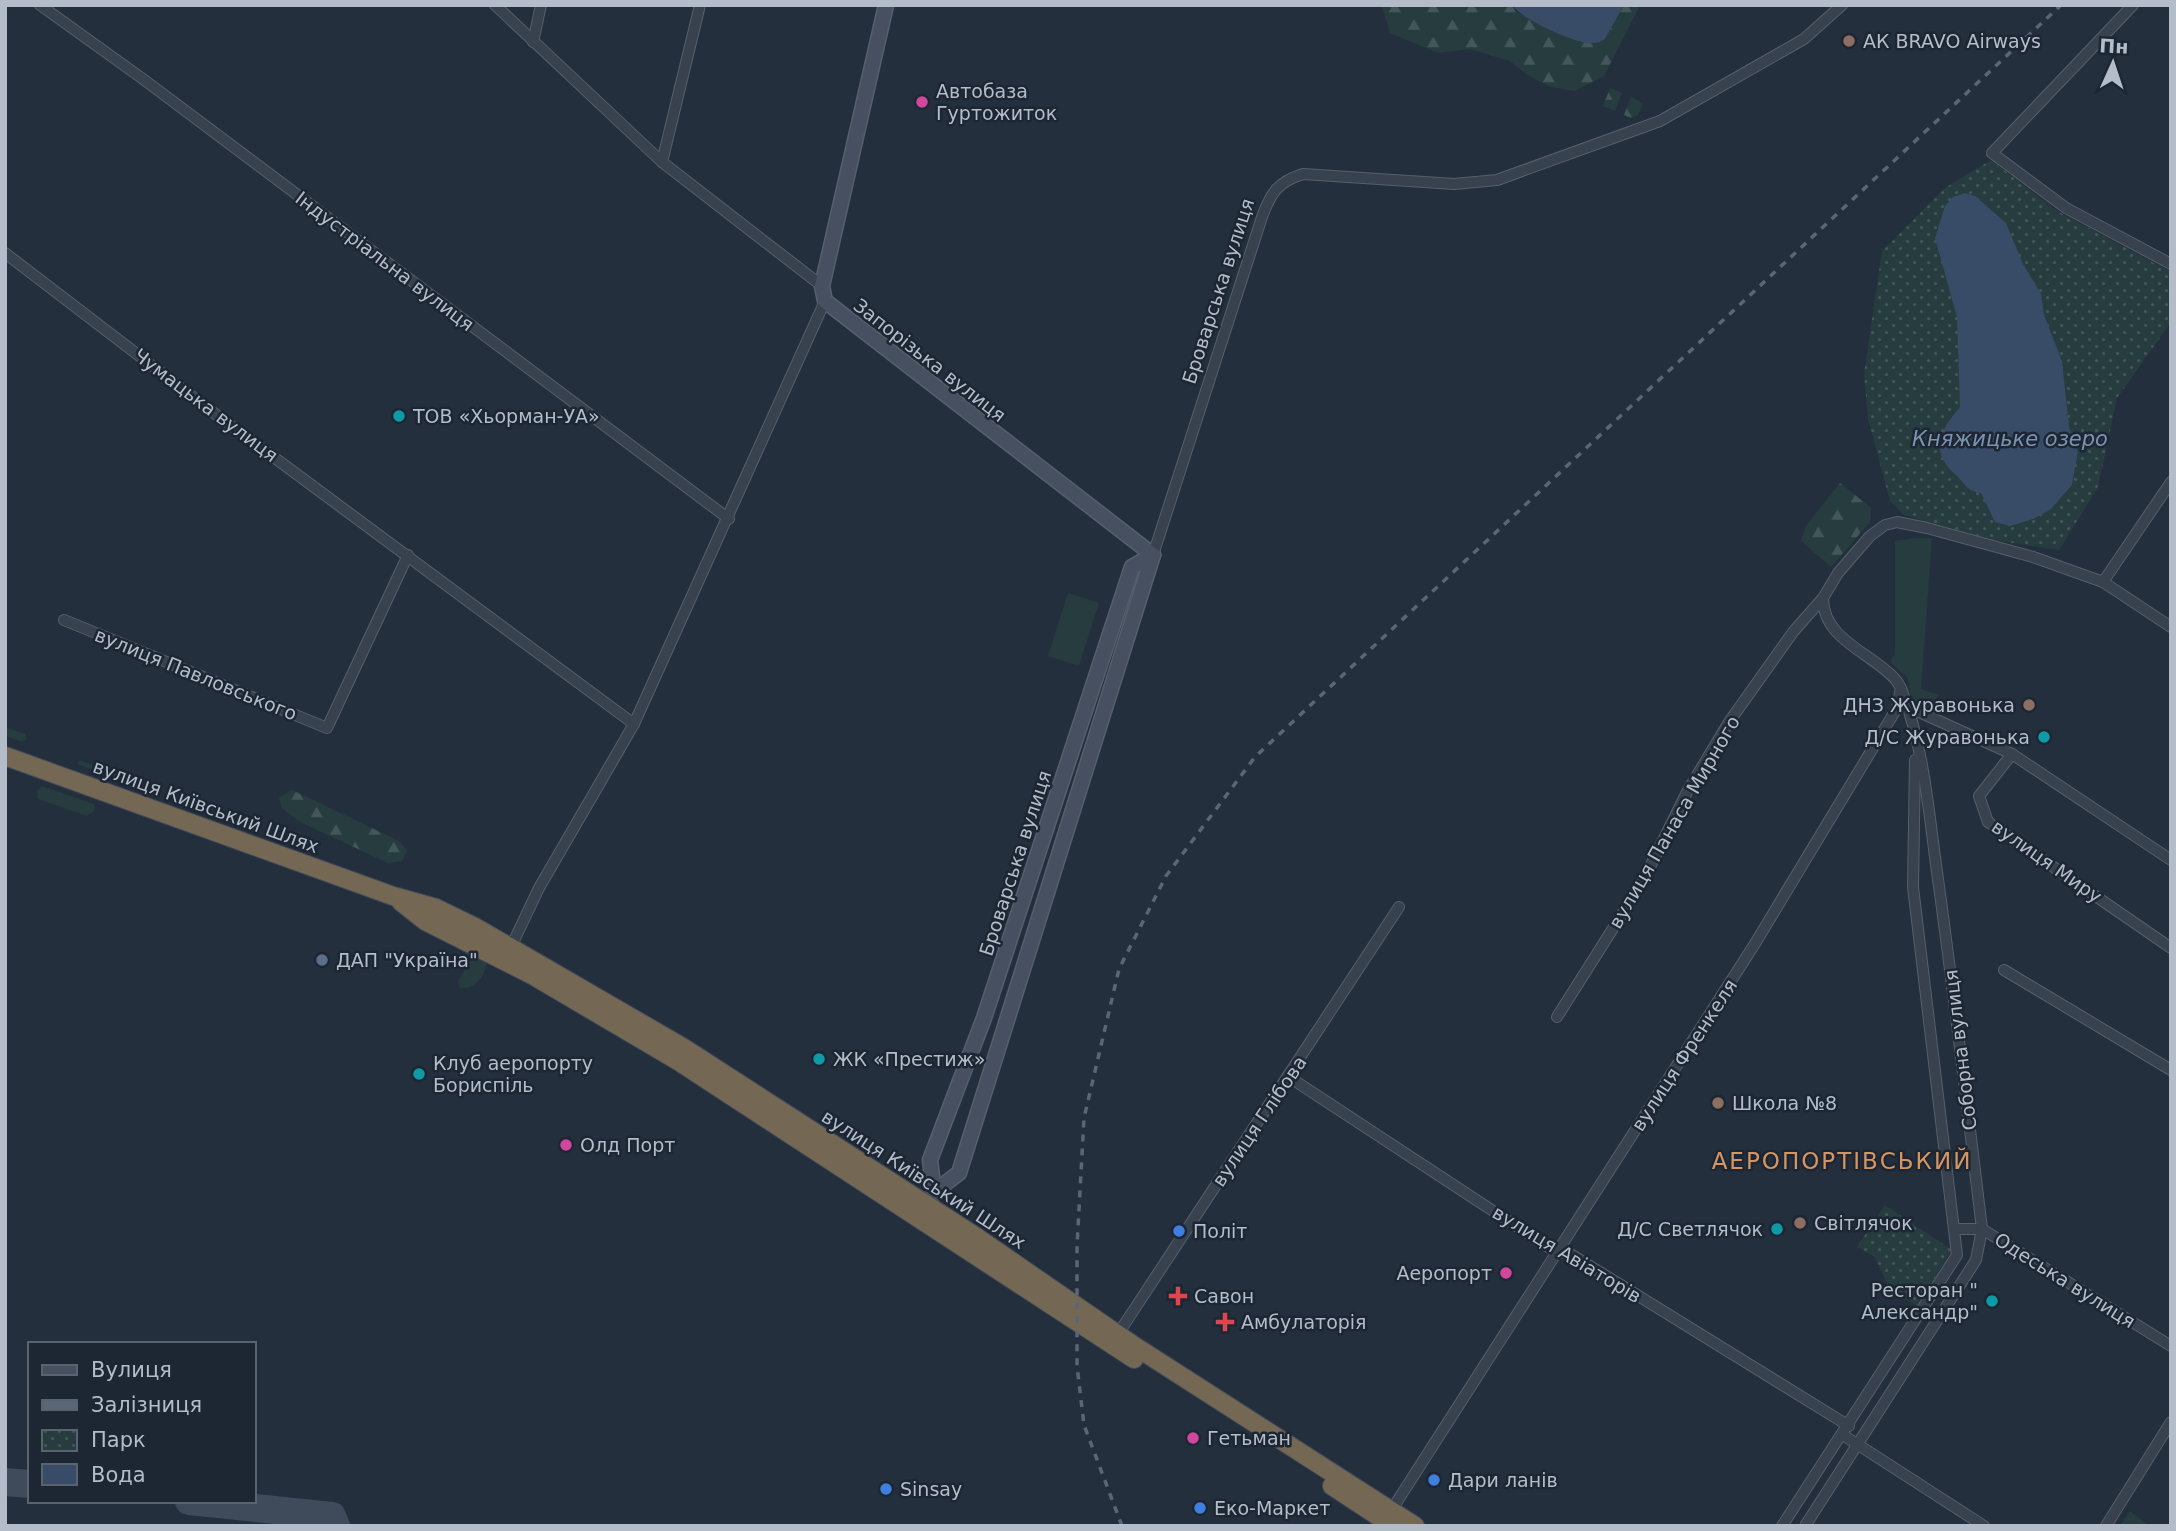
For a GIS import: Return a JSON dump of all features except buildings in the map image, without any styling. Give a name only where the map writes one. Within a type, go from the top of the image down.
[{"type":"highway","name":"вулиця Київський Шлях","points":[[5,756],[393,896],[436,908],[508,953],[684,1048],[927,1206],[1390,1518]]},
{"type":"highway","name":"вулиця Київський Шлях","points":[[927,1206],[1390,1518],[1415,1526]]},
{"type":"street","name":"Індустріальна вулиця","points":[[40,5],[143,79],[729,519]]},
{"type":"street","points":[[495,5],[662,162],[822,286]]},
{"type":"street","points":[[533,42],[541,5]]},
{"type":"street","points":[[662,162],[700,5]]},
{"type":"street","name":"Запорізька вулиця","points":[[886,5],[822,286],[825,301],[1153,555]]},
{"type":"street","name":"Броварська вулиця","points":[[927,1206],[959,1173],[1153,555],[1270,194],[1281,182],[1303,174],[1454,184],[1497,180],[1524,172],[1660,121],[1804,39],[1842,5]]},
{"type":"street","points":[[2133,5],[1992,153],[2066,208],[2171,264]]},
{"type":"street","name":"Чумацька вулиця","points":[[5,253],[210,410],[634,724]]},
{"type":"street","points":[[508,953],[539,888],[634,724],[729,519],[817,313],[825,301]]},
{"type":"street","points":[[2103,582],[2171,482]]},
{"type":"street","name":"вулиця Панаса Мирного","points":[[1557,1017],[1643,881],[1687,792],[1729,722],[1793,632],[1824,598],[1830,583],[1870,536],[1885,525],[1897,522],[2033,557],[2103,582],[2171,627]]},
{"type":"street","name":"вулиця Павловського","points":[[64,620],[327,728],[408,555]]},
{"type":"street","name":"Броварська вулиця","points":[[927,1206],[930,1160],[985,1018],[1132,567],[1153,555]]},
{"type":"street","points":[[1824,598],[1823,610],[1830,626],[1888,671],[1901,688]]},
{"type":"street","name":"Соборна вулиця","points":[[1805,1526],[1976,1260],[1982,1228],[1955,999],[1916,735],[1901,688]]},
{"type":"street","name":"вулиця Френкеля","points":[[1390,1518],[1756,942],[1883,732],[1900,699],[1901,688]]},
{"type":"street","points":[[1909,708],[2012,754],[2171,860]]},
{"type":"street","name":"Соборна вулиця","points":[[1783,1526],[1957,1255],[1913,887],[1916,735]]},
{"type":"street","name":"вулиця Миру","points":[[2012,754],[1979,796],[1988,822],[2171,948]]},
{"type":"street","name":"вулиця Глібова","points":[[1118,1334],[1399,908]]},
{"type":"street","points":[[2004,970],[2171,1070]]},
{"type":"street","name":"вулиця Авіаторів","points":[[1289,1077],[1557,1253],[1569,1253],[1846,1431],[1858,1446],[1984,1526]]},
{"type":"street","name":"Одеська вулиця","points":[[1955,1229],[1982,1228],[2171,1346]]},
{"type":"street","points":[[2106,1526],[2171,1422]]},
{"type":"green space","points":[[1382,5],[1512,5],[1516,12],[1594,44],[1605,39],[1624,5],[1640,5],[1604,76],[1575,91],[1551,87],[1529,76],[1510,61],[1470,49],[1438,53],[1390,33]]},
{"type":"green space","points":[[1610,88],[1622,93],[1615,111],[1603,106]]},
{"type":"green space","points":[[1631,97],[1643,103],[1638,115],[1631,118],[1624,115]]},
{"type":"green space","points":[[1991,160],[2057,211],[2171,272],[2171,322],[2117,398],[2098,487],[2059,550],[1993,540],[1904,515],[1890,501],[1868,419],[1864,374],[1882,251],[1945,188]]},
{"type":"green space","points":[[1840,483],[1871,508],[1870,522],[1831,567],[1801,541],[1806,526]]},
{"type":"green space","points":[[1932,538],[1921,689],[1938,695],[1930,711],[1913,703],[1907,677],[1890,662],[1895,654],[1895,541]]},
{"type":"green space","points":[[1068,593],[1099,603],[1079,666],[1048,656]]},
{"type":"green space","points":[[5,727],[25,734],[27,739],[22,742],[5,736]]},
{"type":"green space","points":[[79,760],[154,788],[155,792],[77,764]]},
{"type":"green space","points":[[42,786],[94,804],[95,810],[87,816],[38,799],[37,791]]},
{"type":"green space","points":[[292,790],[399,841],[407,850],[402,861],[388,863],[300,822],[282,808],[279,797]]},
{"type":"green space","points":[[465,947],[487,960],[485,971],[479,980],[471,986],[460,988],[458,982],[467,966]]},
{"type":"green space","points":[[1885,1205],[1952,1250],[1917,1306],[1890,1289],[1874,1256],[1857,1247]]},
{"type":"green space","points":[[2130,1511],[2149,1526],[2120,1526]]},
{"type":"water","points":[[1512,5],[1624,5],[1605,39],[1586,43],[1550,30],[1526,17]]},
{"type":"water","name":"Княжицьке озеро","points":[[1965,193],[1975,196],[2006,223],[2023,264],[2041,294],[2044,315],[2062,361],[2069,427],[2078,452],[2072,485],[2050,510],[2010,526],[1995,522],[1981,493],[1969,489],[1947,465],[1940,449],[1943,432],[1960,407],[1957,317],[1935,238],[1945,206],[1953,197]]},
{"type":"taxiway","points":[[5,1482],[28,1484]]},
{"type":"taxiway","points":[[208,1503],[332,1516],[336,1526]]},
{"type":"railway","points":[[1122,1526],[1084,1425],[1077,1366],[1077,1246],[1084,1118],[1119,969],[1166,876],[1255,757],[2061,5]]},
{"type":"place","name":"АК BRAVO Airways","points":[[1849,41]]},
{"type":"place","name":"Автобаза Гуртожиток","points":[[922,102]]},
{"type":"place","name":"ТОВ «Хьорман-УА»","points":[[399,416]]},
{"type":"place","name":"ДНЗ Журавонька","points":[[2029,705]]},
{"type":"place","name":"Д/С Журавонька","points":[[2044,737]]},
{"type":"place","name":"ДАП \"Україна\"","points":[[322,960]]},
{"type":"place","name":"ЖК «Престиж»","points":[[819,1059]]},
{"type":"place","name":"Клуб аеропорту Бориспіль","points":[[419,1074]]},
{"type":"place","name":"Школа №8","points":[[1718,1103]]},
{"type":"place","name":"Олд Порт","points":[[566,1145]]},
{"type":"place","name":"Світлячок","points":[[1800,1223]]},
{"type":"place","name":"Д/С Светлячок","points":[[1777,1229]]},
{"type":"place","name":"Політ","points":[[1179,1231]]},
{"type":"place","name":"Аеропорт","points":[[1506,1273]]},
{"type":"place","name":"Савон","points":[[1178,1296]]},
{"type":"place","name":"Ресторан \" Александр\"","points":[[1992,1301]]},
{"type":"place","name":"Амбулаторія","points":[[1225,1322]]},
{"type":"place","name":"Гетьман","points":[[1193,1438]]},
{"type":"place","name":"Дари ланів","points":[[1434,1480]]},
{"type":"place","name":"Sinsay","points":[[886,1489]]},
{"type":"place","name":"Еко-Маркет","points":[[1200,1508]]},
{"type":"district","name":"АЕРОПОРТІВСЬКИЙ","points":[[1842,1161]]}]
